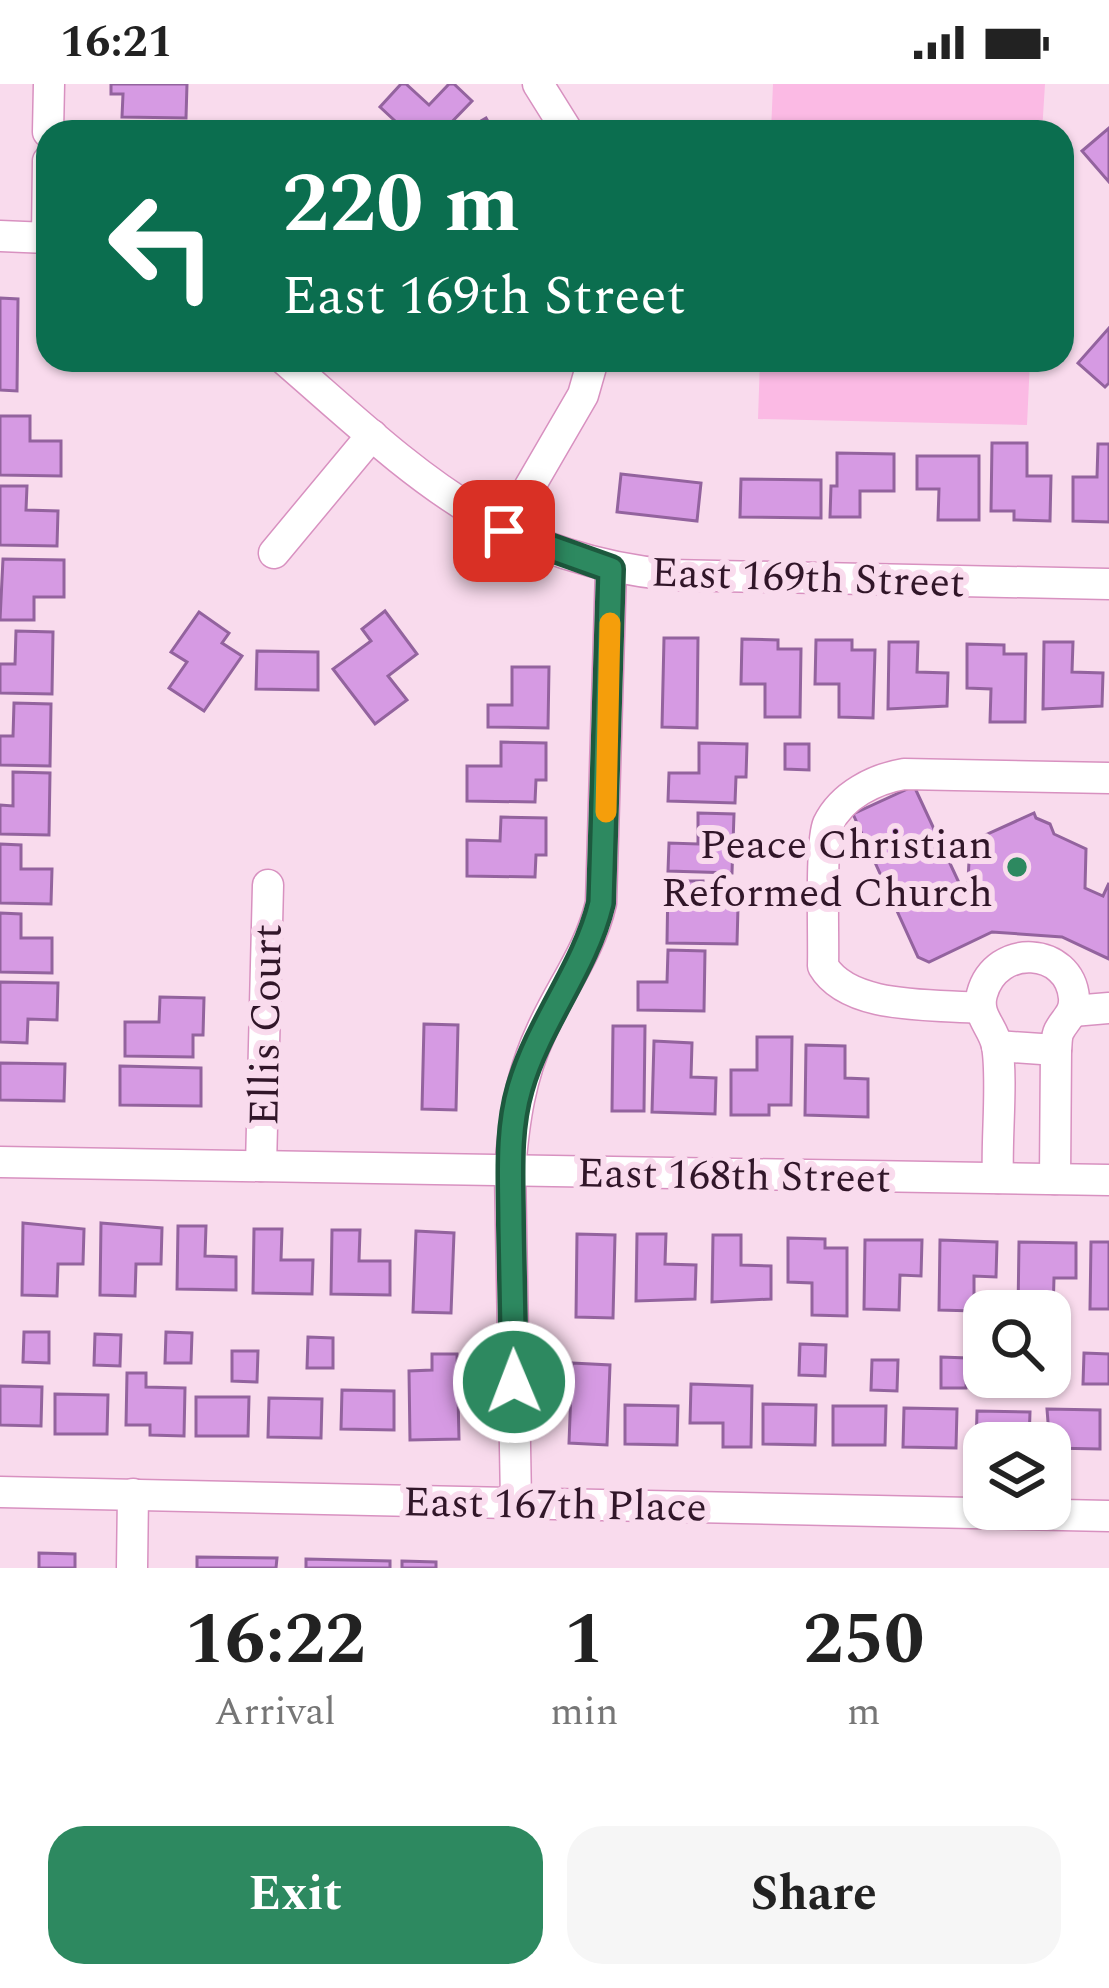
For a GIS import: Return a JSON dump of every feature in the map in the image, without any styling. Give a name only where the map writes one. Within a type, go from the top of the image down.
[{"type":"street","points":[[48,120],[49,84]]},
{"type":"street","points":[[538,84],[560,120]]},
{"type":"street","points":[[0,236],[36,238]]},
{"type":"street","name":"East 169th Street","points":[[299,372],[441,491],[504,531],[611,569],[729,577],[1109,584]]},
{"type":"street","points":[[504,531],[584,395],[590,372]]},
{"type":"street","points":[[274,553],[372,435]]},
{"type":"street","points":[[516,1502],[510,1170],[518,1094],[529,1060],[589,942],[601,903],[611,569]]},
{"type":"street","points":[[980,1008],[866,998],[831,980],[823,966],[826,827],[841,806],[880,778],[904,774],[1109,778]]},
{"type":"street","name":"Ellis Court","points":[[261,1166],[268,885]]},
{"type":"street","points":[[998,1178],[997,1046],[980,1008],[981,997],[994,968],[1006,960],[1030,957],[1053,964],[1073,991],[1072,1012],[1059,1030],[1056,1050],[1055,1179]]},
{"type":"street","points":[[1072,1012],[1109,1008]]},
{"type":"street","points":[[997,1046],[1056,1050]]},
{"type":"street","name":"East 168th Street","points":[[0,1162],[1109,1180]]},
{"type":"street","name":"East 167th Place","points":[[0,1492],[1109,1516]]},
{"type":"street","points":[[132,1568],[133,1494]]},
{"type":"shaded area","points":[[773,84],[1045,84],[1043,120],[772,120]]},
{"type":"shaded area","points":[[760,372],[1029,372],[1027,425],[758,419]]},
{"type":"building","points":[[111,84],[187,84],[186,118],[122,117],[123,94],[111,94]]},
{"type":"building","points":[[401,84],[429,105],[449,84],[472,101],[454,120],[394,120],[380,107]]},
{"type":"building","points":[[1109,128],[1109,182],[1082,151]]},
{"type":"building","points":[[0,298],[18,299],[17,391],[0,390]]},
{"type":"building","points":[[1109,328],[1109,383],[1105,387],[1078,363]]},
{"type":"building","points":[[0,416],[30,416],[30,441],[61,441],[61,476],[0,475]]},
{"type":"building","points":[[992,443],[1027,443],[1027,476],[1051,476],[1050,521],[1014,520],[1014,511],[991,511]]},
{"type":"building","points":[[1098,444],[1109,444],[1109,522],[1073,521],[1073,477],[1097,477]]},
{"type":"building","points":[[837,453],[894,454],[894,491],[860,491],[860,517],[830,517]]},
{"type":"building","points":[[917,456],[979,456],[979,520],[938,520],[939,489],[917,489]]},
{"type":"building","points":[[621,474],[701,483],[697,521],[617,512]]},
{"type":"building","points":[[741,479],[821,480],[821,518],[740,517]]},
{"type":"building","points":[[0,486],[27,486],[26,510],[58,511],[57,546],[0,545]]},
{"type":"building","points":[[3,559],[64,560],[64,597],[34,597],[34,620],[0,620]]},
{"type":"building","points":[[385,611],[417,654],[388,676],[407,700],[375,724],[333,669],[371,641],[362,629]]},
{"type":"building","points":[[199,612],[229,633],[222,643],[242,656],[204,711],[169,688],[187,662],[171,652]]},
{"type":"building","points":[[16,631],[53,632],[52,694],[0,693],[0,664],[15,664]]},
{"type":"building","points":[[664,638],[698,638],[697,728],[662,727]]},
{"type":"building","points":[[742,639],[778,640],[778,649],[801,649],[800,717],[765,717],[765,684],[741,684]]},
{"type":"building","points":[[816,640],[852,640],[852,650],[875,650],[873,718],[839,717],[839,684],[815,684]]},
{"type":"building","points":[[889,642],[918,642],[917,672],[948,673],[947,706],[888,709]]},
{"type":"building","points":[[1044,642],[1073,642],[1072,672],[1103,673],[1102,706],[1043,709]]},
{"type":"building","points":[[967,644],[1004,645],[1004,654],[1026,654],[1025,722],[990,722],[991,689],[967,688]]},
{"type":"building","points":[[257,651],[318,652],[318,690],[256,689]]},
{"type":"building","points":[[512,667],[549,667],[548,728],[488,727],[488,705],[512,705]]},
{"type":"building","points":[[14,703],[51,704],[50,766],[0,765],[0,736],[13,736]]},
{"type":"building","points":[[501,742],[546,743],[546,780],[536,780],[535,802],[467,801],[467,766],[501,766]]},
{"type":"building","points":[[699,743],[747,744],[746,777],[736,777],[735,803],[668,801],[669,773],[699,773]]},
{"type":"building","points":[[785,744],[809,744],[809,770],[785,769]]},
{"type":"building","points":[[13,772],[50,773],[49,835],[0,834],[0,805],[13,806]]},
{"type":"building","points":[[914,786],[967,900],[970,842],[1034,813],[1050,824],[1054,834],[1086,849],[1085,888],[1103,896],[1109,883],[1109,959],[1062,937],[992,932],[929,962],[918,957],[853,814]]},
{"type":"building","points":[[698,813],[734,814],[732,873],[668,871],[669,843],[698,844]]},
{"type":"building","points":[[501,817],[546,818],[546,855],[536,855],[535,877],[467,876],[467,840],[500,841]]},
{"type":"building","points":[[0,844],[21,845],[21,869],[52,869],[51,904],[0,903]]},
{"type":"building","points":[[668,881],[703,881],[703,907],[738,907],[737,944],[667,943]]},
{"type":"building","points":[[0,913],[21,914],[21,938],[52,938],[52,973],[0,972]]},
{"type":"building","points":[[668,950],[705,951],[704,1011],[638,1010],[638,982],[667,982]]},
{"type":"building","points":[[0,982],[58,983],[57,1020],[28,1019],[27,1043],[0,1042]]},
{"type":"building","points":[[160,997],[204,998],[203,1035],[193,1035],[193,1057],[125,1056],[125,1022],[159,1022]]},
{"type":"building","points":[[424,1024],[458,1025],[456,1110],[422,1109]]},
{"type":"building","points":[[613,1026],[645,1026],[644,1111],[612,1111]]},
{"type":"building","points":[[757,1037],[792,1037],[791,1105],[769,1105],[769,1115],[731,1115],[731,1070],[757,1070]]},
{"type":"building","points":[[654,1041],[692,1043],[691,1077],[716,1078],[715,1114],[652,1112]]},
{"type":"building","points":[[806,1045],[845,1046],[845,1078],[868,1079],[868,1117],[805,1115]]},
{"type":"building","points":[[0,1063],[65,1064],[64,1101],[0,1100]]},
{"type":"building","points":[[120,1066],[201,1068],[201,1106],[120,1105]]},
{"type":"building","points":[[23,1223],[84,1229],[83,1264],[58,1264],[57,1296],[22,1295]]},
{"type":"building","points":[[101,1223],[162,1228],[161,1264],[136,1264],[135,1296],[100,1295]]},
{"type":"building","points":[[178,1226],[206,1226],[205,1256],[236,1257],[236,1290],[177,1289]]},
{"type":"building","points":[[254,1229],[282,1229],[281,1260],[313,1260],[312,1294],[253,1293]]},
{"type":"building","points":[[332,1230],[360,1230],[359,1261],[390,1261],[390,1295],[331,1294]]},
{"type":"building","points":[[416,1231],[454,1233],[451,1313],[413,1312]]},
{"type":"building","points":[[577,1234],[615,1235],[613,1318],[576,1317]]},
{"type":"building","points":[[637,1234],[666,1234],[665,1264],[696,1265],[695,1299],[636,1301]]},
{"type":"building","points":[[713,1235],[741,1235],[741,1265],[771,1266],[771,1299],[712,1302]]},
{"type":"building","points":[[788,1238],[825,1239],[825,1248],[847,1248],[847,1316],[812,1315],[812,1283],[788,1282]]},
{"type":"building","points":[[865,1240],[922,1240],[921,1276],[900,1275],[899,1310],[864,1309]]},
{"type":"building","points":[[940,1240],[997,1242],[996,1277],[974,1276],[974,1290],[963,1290],[963,1311],[939,1310]]},
{"type":"building","points":[[1019,1242],[1076,1243],[1076,1278],[1054,1278],[1054,1290],[1018,1290]]},
{"type":"building","points":[[1091,1242],[1109,1242],[1109,1309],[1090,1309]]},
{"type":"building","points":[[24,1332],[49,1332],[49,1363],[23,1362]]},
{"type":"building","points":[[166,1332],[192,1333],[191,1363],[165,1363]]},
{"type":"building","points":[[95,1334],[121,1335],[120,1366],[94,1365]]},
{"type":"building","points":[[308,1337],[333,1338],[333,1368],[307,1368]]},
{"type":"building","points":[[800,1344],[826,1345],[825,1376],[799,1375]]},
{"type":"building","points":[[232,1351],[258,1351],[257,1382],[232,1381]]},
{"type":"building","points":[[1084,1353],[1109,1354],[1109,1384],[1083,1384]]},
{"type":"building","points":[[432,1354],[457,1354],[459,1439],[410,1440],[409,1371],[432,1370]]},
{"type":"building","points":[[941,1357],[963,1358],[963,1388],[941,1388]]},
{"type":"building","points":[[872,1360],[898,1360],[897,1391],[871,1390]]},
{"type":"building","points":[[572,1363],[610,1365],[607,1445],[569,1443]]},
{"type":"building","points":[[127,1373],[146,1373],[146,1387],[185,1388],[184,1436],[150,1435],[150,1425],[126,1425]]},
{"type":"building","points":[[691,1384],[752,1386],[751,1447],[723,1447],[723,1423],[690,1423]]},
{"type":"building","points":[[0,1386],[42,1387],[41,1426],[0,1425]]},
{"type":"building","points":[[342,1390],[394,1391],[394,1430],[341,1429]]},
{"type":"building","points":[[55,1394],[108,1395],[107,1434],[55,1434]]},
{"type":"building","points":[[196,1397],[249,1397],[248,1436],[196,1436]]},
{"type":"building","points":[[269,1398],[322,1399],[321,1438],[268,1437]]},
{"type":"building","points":[[763,1404],[816,1405],[815,1445],[763,1444]]},
{"type":"building","points":[[625,1405],[678,1406],[677,1445],[625,1444]]},
{"type":"building","points":[[833,1406],[886,1406],[885,1445],[833,1445]]},
{"type":"building","points":[[904,1408],[957,1409],[956,1448],[903,1447]]},
{"type":"building","points":[[1047,1409],[1100,1410],[1100,1449],[1071,1448],[1071,1422],[1048,1422]]},
{"type":"building","points":[[977,1411],[1030,1412],[1030,1422],[977,1422]]},
{"type":"building","points":[[39,1553],[75,1554],[75,1568],[39,1568]]},
{"type":"building","points":[[197,1557],[277,1558],[276,1568],[197,1568]]},
{"type":"building","points":[[306,1559],[390,1561],[390,1568],[306,1568]]},
{"type":"building","points":[[402,1561],[436,1562],[436,1568],[402,1568]]},
{"type":"slow traffic","points":[[606,812],[610,623]]},
{"type":"place","name":"Peace Christian Reformed Church","points":[[1017,867]]},
{"type":"route","points":[[504,531],[611,569],[601,903],[584,954],[529,1060],[514,1123],[510,1170],[514,1382]]}]
